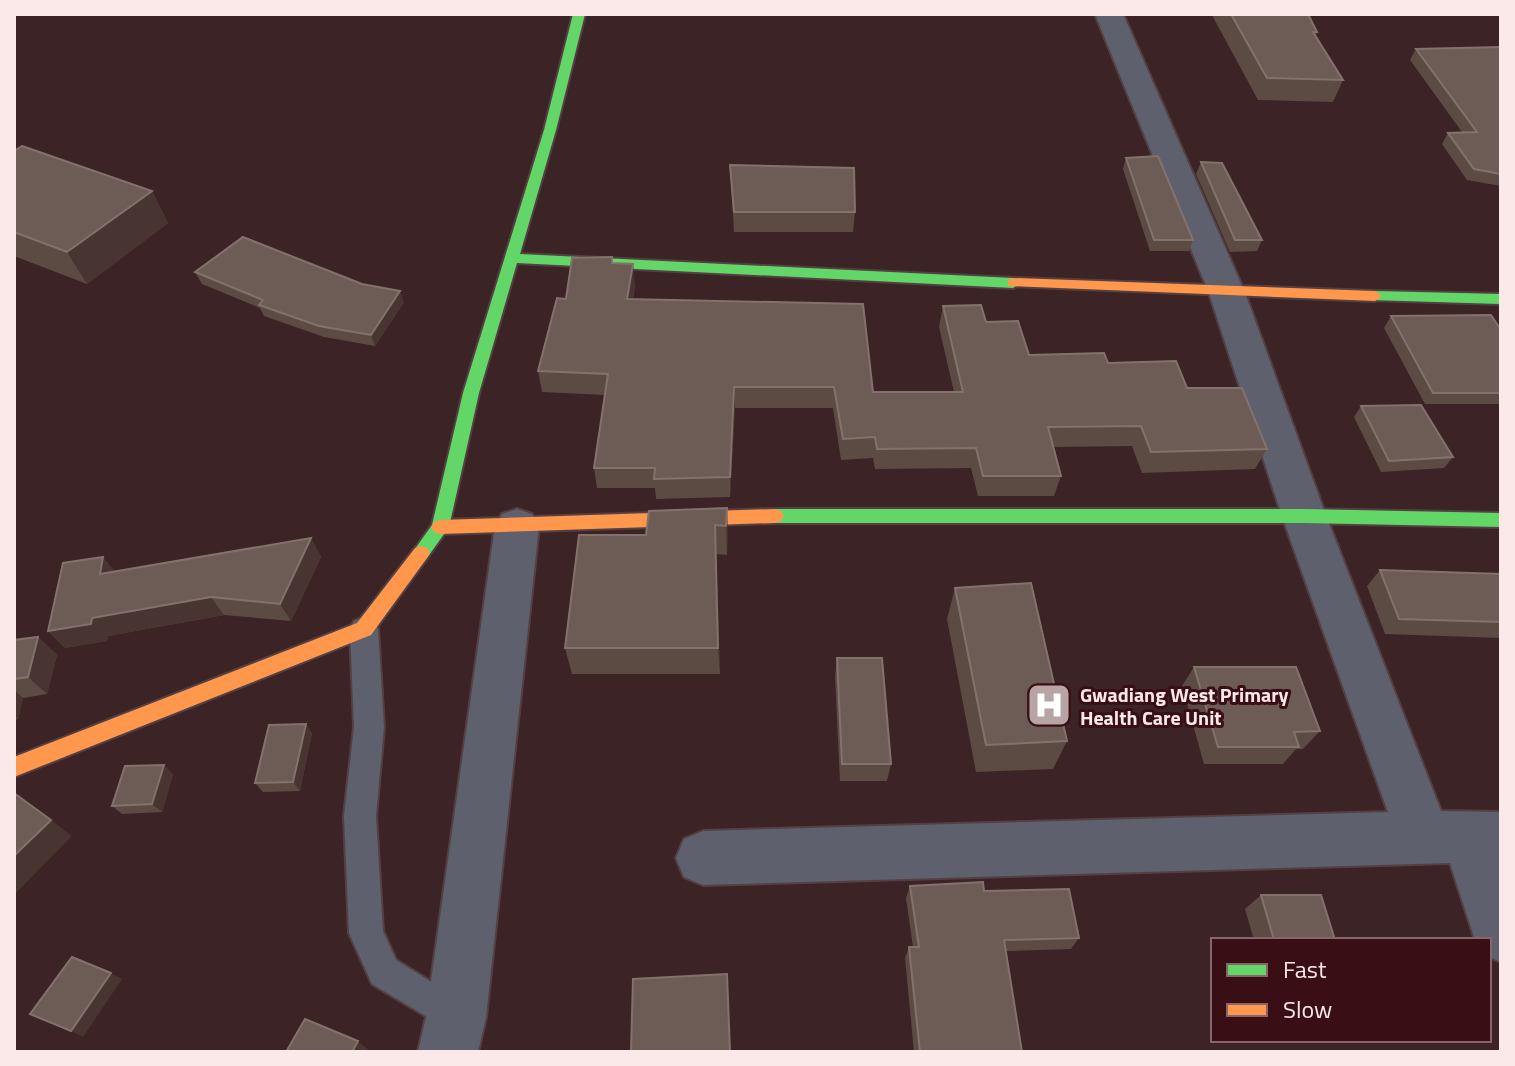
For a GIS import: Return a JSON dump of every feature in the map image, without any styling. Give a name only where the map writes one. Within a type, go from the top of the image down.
[{"type":"street","points":[[14,767],[364,629],[440,527],[471,393],[550,130],[579,14]]},
{"type":"street","points":[[1109,14],[1227,293],[1399,776],[1465,838],[1501,934]]},
{"type":"street","points":[[511,258],[1227,293],[1501,299]]},
{"type":"street","points":[[440,527],[755,516],[1304,516],[1501,520]]},
{"type":"street","points":[[452,1035],[517,526]]},
{"type":"street","points":[[703,858],[1465,838]]},
{"type":"lane","points":[[364,629],[369,727],[360,816],[366,933],[384,972],[452,1035]]},
{"type":"building","points":[[1231,14],[1308,14],[1317,32],[1313,32],[1343,80],[1267,78]]},
{"type":"building","points":[[1501,47],[1501,174],[1474,169],[1448,133],[1477,132],[1416,49]]},
{"type":"building","points":[[22,146],[152,191],[67,252],[14,232],[14,151]]},
{"type":"building","points":[[1158,156],[1193,240],[1154,240],[1126,158]]},
{"type":"building","points":[[1201,162],[1222,163],[1262,240],[1235,240]]},
{"type":"building","points":[[730,165],[854,168],[855,212],[734,212]]},
{"type":"building","points":[[243,237],[362,284],[400,291],[371,335],[319,326],[259,305],[263,300],[195,272]]},
{"type":"building","points":[[612,257],[612,263],[633,264],[627,299],[863,304],[873,392],[963,392],[943,306],[981,305],[986,322],[1018,321],[1029,355],[1104,353],[1108,363],[1176,361],[1187,388],[1242,388],[1267,449],[1151,452],[1141,426],[1048,427],[1061,476],[983,476],[976,448],[877,449],[875,437],[843,439],[834,387],[734,387],[730,477],[654,479],[655,468],[594,468],[608,374],[538,371],[557,298],[566,299],[572,258]]},
{"type":"building","points":[[1491,315],[1501,330],[1501,393],[1433,393],[1391,316]]},
{"type":"building","points":[[1421,405],[1453,457],[1389,461],[1361,406]]},
{"type":"building","points":[[727,508],[726,526],[715,525],[718,648],[565,648],[579,535],[646,535],[649,511]]},
{"type":"building","points":[[311,538],[280,604],[211,597],[92,618],[91,624],[48,631],[63,563],[103,557],[100,574]]},
{"type":"building","points":[[1380,570],[1501,574],[1501,622],[1399,619]]},
{"type":"building","points":[[1031,583],[1067,741],[986,745],[955,588]]},
{"type":"building","points":[[38,637],[28,677],[14,679],[14,640]]},
{"type":"building","points":[[837,658],[882,658],[891,764],[842,764]]},
{"type":"building","points":[[1194,667],[1296,667],[1320,731],[1294,732],[1299,747],[1218,747]]},
{"type":"building","points":[[306,724],[293,782],[255,783],[269,725]]},
{"type":"building","points":[[164,765],[152,804],[112,806],[125,766]]},
{"type":"building","points":[[14,793],[51,820],[14,856]]},
{"type":"building","points":[[983,882],[984,891],[1069,889],[1079,938],[1004,940],[1022,1052],[920,1052],[909,947],[919,947],[910,886]]},
{"type":"building","points":[[1261,895],[1321,895],[1334,938],[1273,938]]},
{"type":"building","points":[[72,957],[111,973],[71,1031],[30,1014]]},
{"type":"building","points":[[727,974],[730,1052],[631,1052],[633,979]]},
{"type":"building","points":[[305,1019],[358,1041],[352,1052],[286,1052]]},
{"type":"traffic: fast","points":[[421,553],[440,527],[471,393],[550,130],[579,14]]},
{"type":"traffic: fast","points":[[511,258],[1013,283]]},
{"type":"traffic: fast","points":[[1375,296],[1501,299]]},
{"type":"traffic: fast","points":[[775,516],[1304,516],[1501,520]]},
{"type":"traffic: slow","points":[[1013,283],[1375,296]]},
{"type":"traffic: slow","points":[[440,527],[775,516]]},
{"type":"traffic: slow","points":[[14,767],[364,629],[421,553]]},
{"type":"place","name":"Gwadiang West Primary Health Care Unit","points":[[1049,705]]}]
